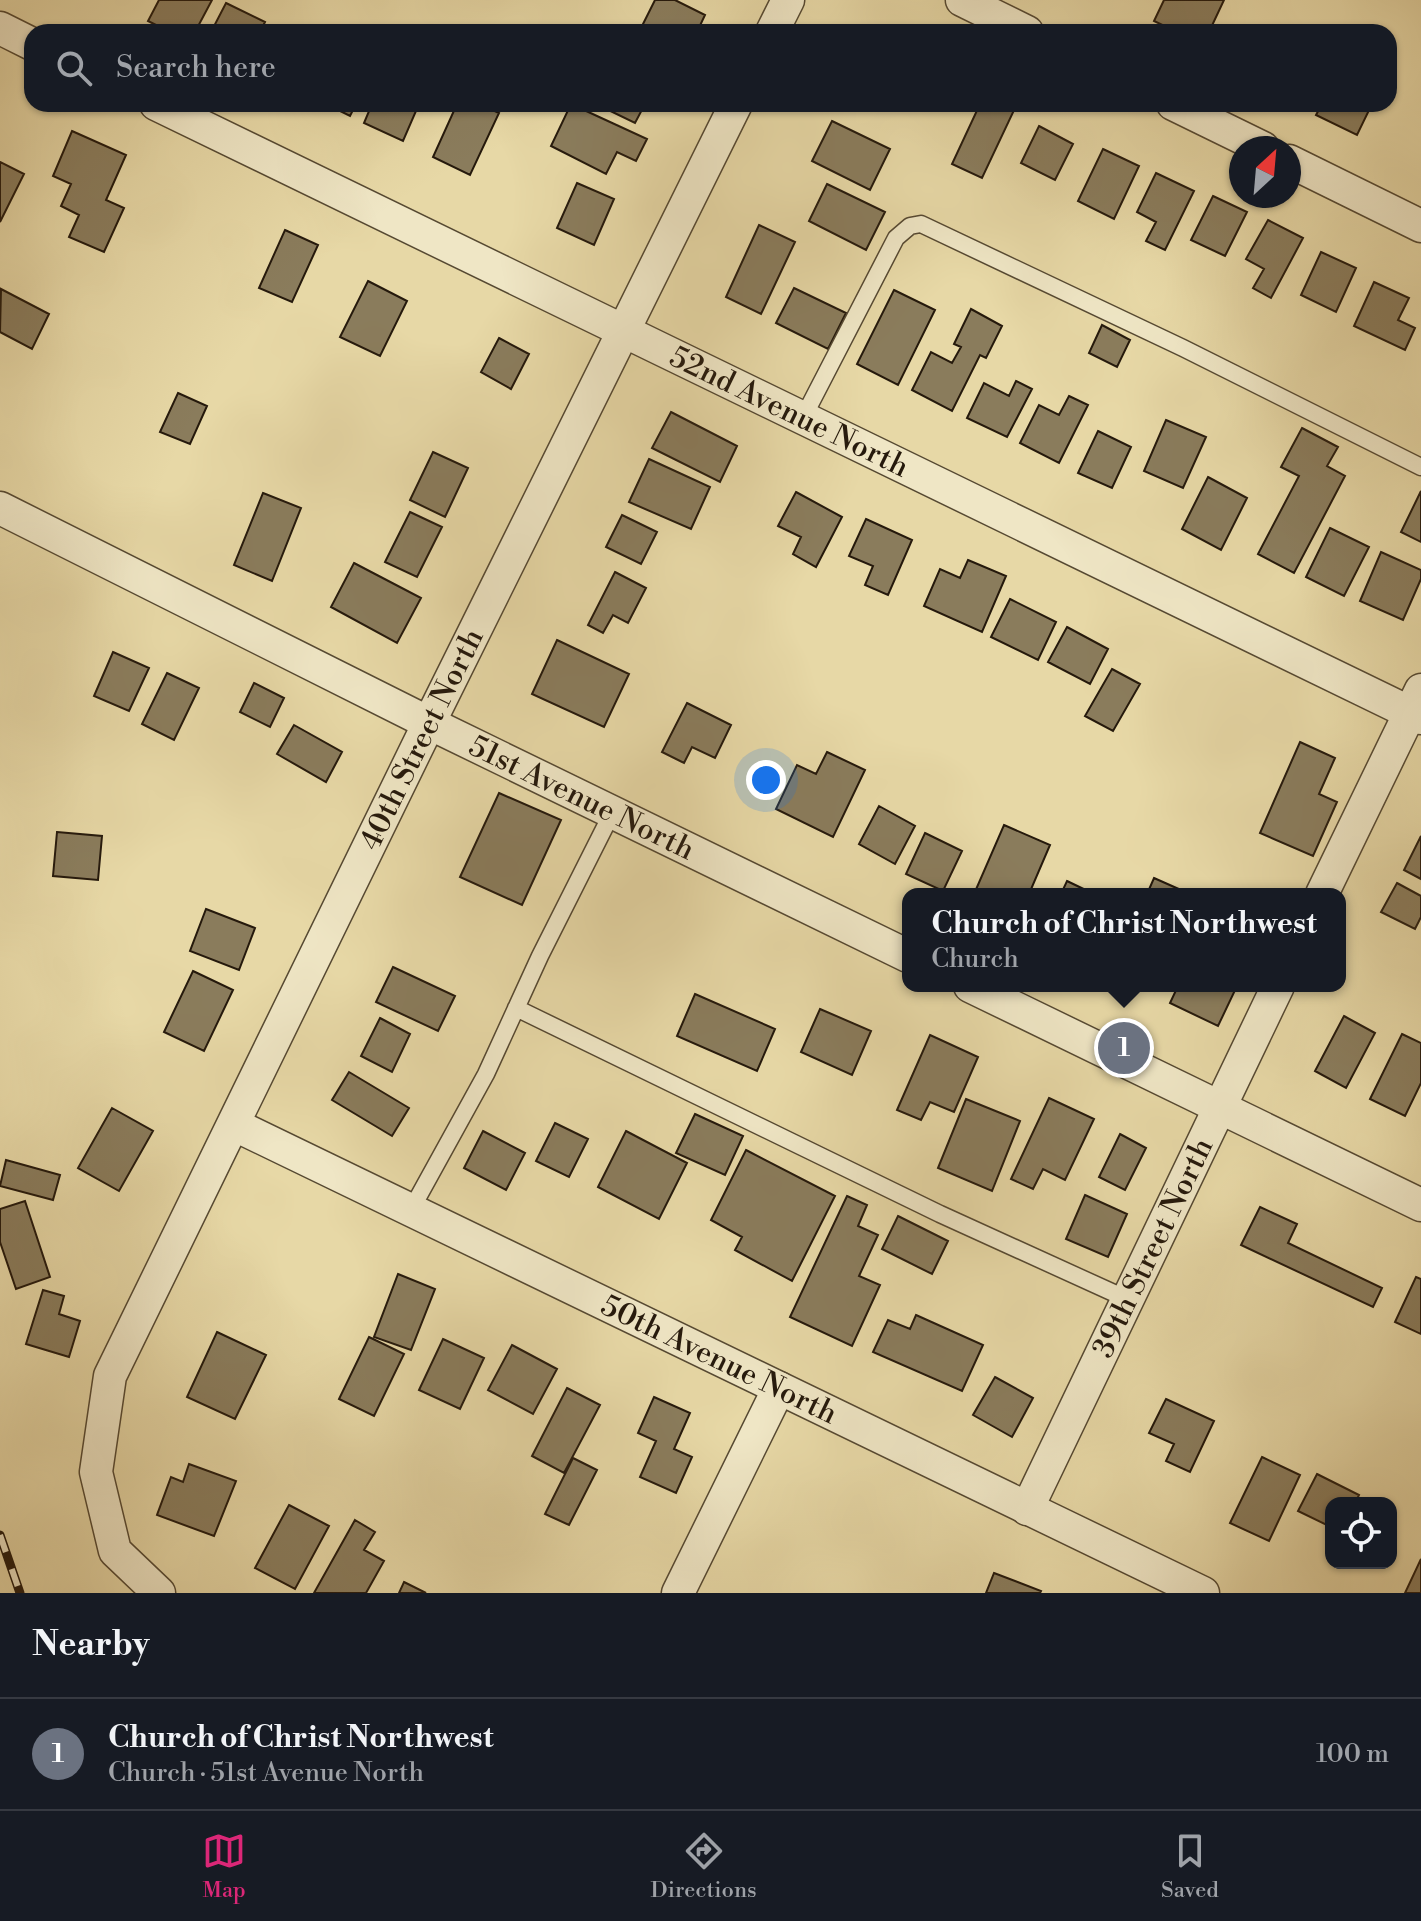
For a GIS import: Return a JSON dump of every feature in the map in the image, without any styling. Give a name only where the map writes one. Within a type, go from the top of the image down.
[{"type":"street","points":[[776,24],[788,0]]},
{"type":"street","points":[[962,0],[1011,24]]},
{"type":"street","points":[[0,28],[24,40]]},
{"type":"street","name":"52nd Avenue North","points":[[173,112],[803,418],[1417,707]]},
{"type":"street","name":"40th Street North","points":[[159,1593],[115,1551],[96,1472],[110,1376],[732,112]]},
{"type":"street","points":[[1189,112],[1238,136]]},
{"type":"street","points":[[1301,167],[1421,226]]},
{"type":"street","name":"51st Avenue North","points":[[0,508],[429,723],[902,953]]},
{"type":"street","points":[[1325,888],[1417,707]]},
{"type":"street","points":[[982,992],[1421,1205]]},
{"type":"street","name":"39th Street North","points":[[1027,1509],[1275,992]]},
{"type":"street","name":"50th Avenue North","points":[[235,1125],[1203,1593]]},
{"type":"street","points":[[678,1593],[779,1388]]},
{"type":"lane","points":[[803,418],[896,238],[910,226],[921,224],[1183,348],[1421,467]]},
{"type":"lane","points":[[411,1210],[486,1074],[612,813]]},
{"type":"lane","points":[[516,1008],[940,1214],[1127,1299]]},
{"type":"building","points":[[159,0],[212,0],[199,24],[154,24],[148,21]]},
{"type":"building","points":[[655,0],[675,0],[705,15],[701,24],[643,24]]},
{"type":"building","points":[[1164,0],[1224,0],[1213,24],[1160,24],[1154,21]]},
{"type":"building","points":[[226,3],[265,22],[264,24],[215,24]]},
{"type":"building","points":[[369,112],[416,112],[403,141],[364,123]]},
{"type":"building","points":[[453,112],[499,113],[470,175],[433,157]]},
{"type":"building","points":[[567,112],[588,112],[647,139],[636,161],[617,152],[606,174],[551,146]]},
{"type":"building","points":[[612,112],[641,112],[635,123]]},
{"type":"building","points":[[976,112],[1013,112],[982,178],[952,164]]},
{"type":"building","points":[[1318,112],[1368,112],[1357,135],[1316,115]]},
{"type":"building","points":[[832,121],[890,149],[870,190],[812,161]]},
{"type":"building","points":[[1039,126],[1073,144],[1055,180],[1021,163]]},
{"type":"building","points":[[72,131],[126,155],[106,200],[124,208],[104,252],[69,237],[79,215],[61,206],[71,184],[53,176]]},
{"type":"building","points":[[1103,149],[1139,166],[1114,219],[1078,201]]},
{"type":"building","points":[[0,162],[24,174],[0,222]]},
{"type":"building","points":[[1156,173],[1194,191],[1165,250],[1146,241],[1156,222],[1137,212]]},
{"type":"building","points":[[577,183],[614,199],[594,245],[557,228]]},
{"type":"building","points":[[827,184],[885,212],[866,250],[809,221]]},
{"type":"building","points":[[1213,196],[1229,204],[1229,208],[1247,212],[1225,256],[1191,240]]},
{"type":"building","points":[[1268,220],[1303,238],[1271,298],[1253,288],[1264,269],[1246,259]]},
{"type":"building","points":[[759,225],[795,242],[761,314],[726,297]]},
{"type":"building","points":[[285,230],[318,245],[292,302],[259,288]]},
{"type":"building","points":[[1321,252],[1356,268],[1336,312],[1301,295]]},
{"type":"building","points":[[368,281],[407,301],[380,356],[340,337]]},
{"type":"building","points":[[1374,282],[1409,298],[1398,320],[1415,328],[1405,350],[1354,326]]},
{"type":"building","points":[[794,288],[846,313],[828,349],[776,323]]},
{"type":"building","points":[[1,289],[49,314],[32,349],[0,332]]},
{"type":"building","points":[[894,290],[935,310],[898,385],[857,364]]},
{"type":"building","points":[[971,309],[1002,326],[986,358],[980,355],[952,411],[912,390],[931,352],[952,363],[961,347],[954,344]]},
{"type":"building","points":[[1102,325],[1130,340],[1117,367],[1089,353]]},
{"type":"building","points":[[499,338],[529,354],[511,389],[481,372]]},
{"type":"building","points":[[1016,381],[1032,389],[1007,437],[967,418],[984,383],[1009,396]]},
{"type":"building","points":[[178,393],[207,406],[190,444],[160,432]]},
{"type":"building","points":[[1069,396],[1088,405],[1059,463],[1020,443],[1039,405],[1059,415]]},
{"type":"building","points":[[671,412],[737,446],[720,482],[652,448]]},
{"type":"building","points":[[1166,420],[1206,437],[1183,488],[1144,471]]},
{"type":"building","points":[[1302,428],[1338,447],[1327,466],[1345,476],[1294,573],[1258,554],[1299,476],[1281,467]]},
{"type":"building","points":[[1098,431],[1131,447],[1112,488],[1078,473]]},
{"type":"building","points":[[433,452],[468,468],[445,517],[410,500]]},
{"type":"building","points":[[649,459],[710,487],[691,529],[629,502]]},
{"type":"building","points":[[1208,477],[1247,498],[1221,550],[1182,529]]},
{"type":"building","points":[[1421,491],[1421,542],[1401,532]]},
{"type":"building","points":[[796,492],[842,517],[816,567],[793,554],[801,537],[778,526]]},
{"type":"building","points":[[263,493],[301,508],[272,581],[234,565]]},
{"type":"building","points":[[410,512],[442,527],[417,577],[385,562]]},
{"type":"building","points":[[622,515],[657,532],[641,564],[606,547]]},
{"type":"building","points":[[866,519],[912,540],[888,595],[865,585],[873,566],[849,556]]},
{"type":"building","points":[[1330,528],[1369,547],[1344,596],[1306,577]]},
{"type":"building","points":[[1381,552],[1421,570],[1421,579],[1403,620],[1360,601]]},
{"type":"building","points":[[968,560],[1006,576],[982,632],[924,606],[940,569],[960,578]]},
{"type":"building","points":[[354,563],[421,598],[397,643],[331,607]]},
{"type":"building","points":[[615,572],[646,588],[628,623],[613,615],[603,633],[588,625]]},
{"type":"building","points":[[1010,599],[1056,622],[1038,660],[991,637]]},
{"type":"building","points":[[1067,627],[1108,649],[1090,684],[1048,662]]},
{"type":"building","points":[[557,640],[629,674],[604,727],[532,694]]},
{"type":"building","points":[[113,652],[149,668],[129,711],[94,696]]},
{"type":"building","points":[[1112,669],[1140,684],[1113,731],[1085,716]]},
{"type":"building","points":[[167,673],[199,688],[174,740],[142,724]]},
{"type":"building","points":[[254,683],[284,698],[270,727],[240,712]]},
{"type":"building","points":[[687,703],[731,725],[715,758],[692,747],[684,763],[662,752]]},
{"type":"building","points":[[294,725],[342,752],[326,782],[277,754]]},
{"type":"building","points":[[1300,742],[1335,758],[1319,794],[1337,802],[1313,856],[1260,833]]},
{"type":"building","points":[[827,752],[865,770],[833,837],[776,809],[797,765],[816,774]]},
{"type":"building","points":[[499,793],[561,820],[522,905],[460,877]]},
{"type":"building","points":[[879,806],[915,826],[895,864],[859,844]]},
{"type":"building","points":[[1004,825],[1050,845],[1032,888],[977,888]]},
{"type":"building","points":[[57,832],[102,836],[98,880],[53,876]]},
{"type":"building","points":[[925,833],[962,851],[944,888],[936,888],[906,874]]},
{"type":"building","points":[[1421,836],[1421,879],[1404,870]]},
{"type":"building","points":[[1154,878],[1176,888],[1150,888]]},
{"type":"building","points":[[1067,881],[1082,888],[1064,888]]},
{"type":"building","points":[[1397,883],[1421,896],[1421,917],[1415,929],[1381,912]]},
{"type":"building","points":[[206,909],[255,928],[239,970],[190,951]]},
{"type":"building","points":[[393,967],[455,996],[438,1031],[376,1002]]},
{"type":"building","points":[[193,971],[233,990],[204,1051],[164,1032]]},
{"type":"building","points":[[1175,992],[1234,992],[1218,1026],[1170,1003]]},
{"type":"building","points":[[695,994],[775,1029],[757,1071],[677,1036]]},
{"type":"building","points":[[820,1009],[871,1031],[852,1075],[801,1052]]},
{"type":"building","points":[[1344,1016],[1375,1033],[1346,1088],[1315,1071]]},
{"type":"building","points":[[380,1018],[410,1034],[392,1072],[361,1056]]},
{"type":"building","points":[[1402,1034],[1421,1043],[1421,1083],[1405,1116],[1370,1099]]},
{"type":"building","points":[[930,1035],[978,1057],[954,1112],[930,1102],[921,1120],[897,1110]]},
{"type":"building","points":[[349,1072],[409,1108],[392,1136],[332,1100]]},
{"type":"building","points":[[1049,1098],[1094,1119],[1065,1180],[1043,1169],[1033,1189],[1011,1179]]},
{"type":"building","points":[[966,1099],[1020,1121],[992,1191],[938,1168]]},
{"type":"building","points":[[112,1108],[153,1131],[119,1191],[78,1168]]},
{"type":"building","points":[[695,1114],[743,1136],[725,1175],[676,1153]]},
{"type":"building","points":[[555,1123],[588,1139],[569,1177],[536,1161]]},
{"type":"building","points":[[483,1131],[525,1153],[506,1190],[464,1168]]},
{"type":"building","points":[[626,1131],[687,1163],[659,1219],[598,1187]]},
{"type":"building","points":[[1120,1134],[1146,1148],[1125,1190],[1099,1177]]},
{"type":"building","points":[[746,1150],[835,1196],[792,1281],[735,1250],[742,1237],[711,1220]]},
{"type":"building","points":[[6,1160],[60,1175],[53,1200],[0,1186]]},
{"type":"building","points":[[1085,1195],[1127,1214],[1108,1257],[1066,1239]]},
{"type":"building","points":[[847,1196],[867,1205],[858,1226],[878,1235],[859,1276],[880,1285],[852,1346],[790,1317]]},
{"type":"building","points":[[25,1201],[50,1277],[16,1289],[0,1242],[0,1209]]},
{"type":"building","points":[[1260,1207],[1297,1224],[1288,1243],[1382,1288],[1373,1307],[1241,1245]]},
{"type":"building","points":[[898,1216],[948,1241],[932,1274],[882,1249]]},
{"type":"building","points":[[398,1274],[435,1289],[411,1350],[374,1337]]},
{"type":"building","points":[[1416,1277],[1421,1279],[1421,1334],[1395,1322]]},
{"type":"building","points":[[43,1290],[64,1296],[59,1314],[80,1321],[69,1357],[26,1344]]},
{"type":"building","points":[[916,1315],[983,1345],[962,1391],[873,1352],[888,1320],[910,1329]]},
{"type":"building","points":[[217,1332],[266,1355],[235,1419],[187,1397]]},
{"type":"building","points":[[369,1337],[404,1354],[374,1416],[339,1399]]},
{"type":"building","points":[[443,1339],[484,1358],[460,1409],[419,1390]]},
{"type":"building","points":[[512,1345],[557,1369],[533,1414],[488,1390]]},
{"type":"building","points":[[995,1377],[1033,1398],[1012,1437],[973,1415]]},
{"type":"building","points":[[567,1388],[600,1405],[564,1473],[532,1456]]},
{"type":"building","points":[[654,1397],[690,1413],[674,1449],[692,1457],[676,1493],[640,1477],[656,1441],[638,1433]]},
{"type":"building","points":[[1166,1399],[1214,1421],[1190,1472],[1166,1461],[1174,1444],[1149,1433]]},
{"type":"building","points":[[1262,1457],[1300,1475],[1269,1541],[1230,1523]]},
{"type":"building","points":[[573,1458],[597,1470],[569,1525],[545,1514]]},
{"type":"building","points":[[189,1464],[236,1481],[214,1536],[157,1515],[171,1477],[183,1482]]},
{"type":"building","points":[[1317,1474],[1359,1495],[1325,1497],[1325,1524],[1298,1511]]},
{"type":"building","points":[[289,1505],[329,1526],[295,1589],[255,1568]]},
{"type":"building","points":[[355,1520],[375,1532],[364,1550],[384,1561],[366,1593],[314,1593]]},
{"type":"building","points":[[1421,1559],[1421,1593],[1405,1593]]},
{"type":"building","points":[[994,1573],[1041,1591],[986,1593]]},
{"type":"building","points":[[404,1582],[426,1593],[399,1593]]},
{"type":"railway","points":[[0,1535],[20,1593]]},
{"type":"place","name":"Church of Christ Northwest","points":[[1124,1048]]}]
